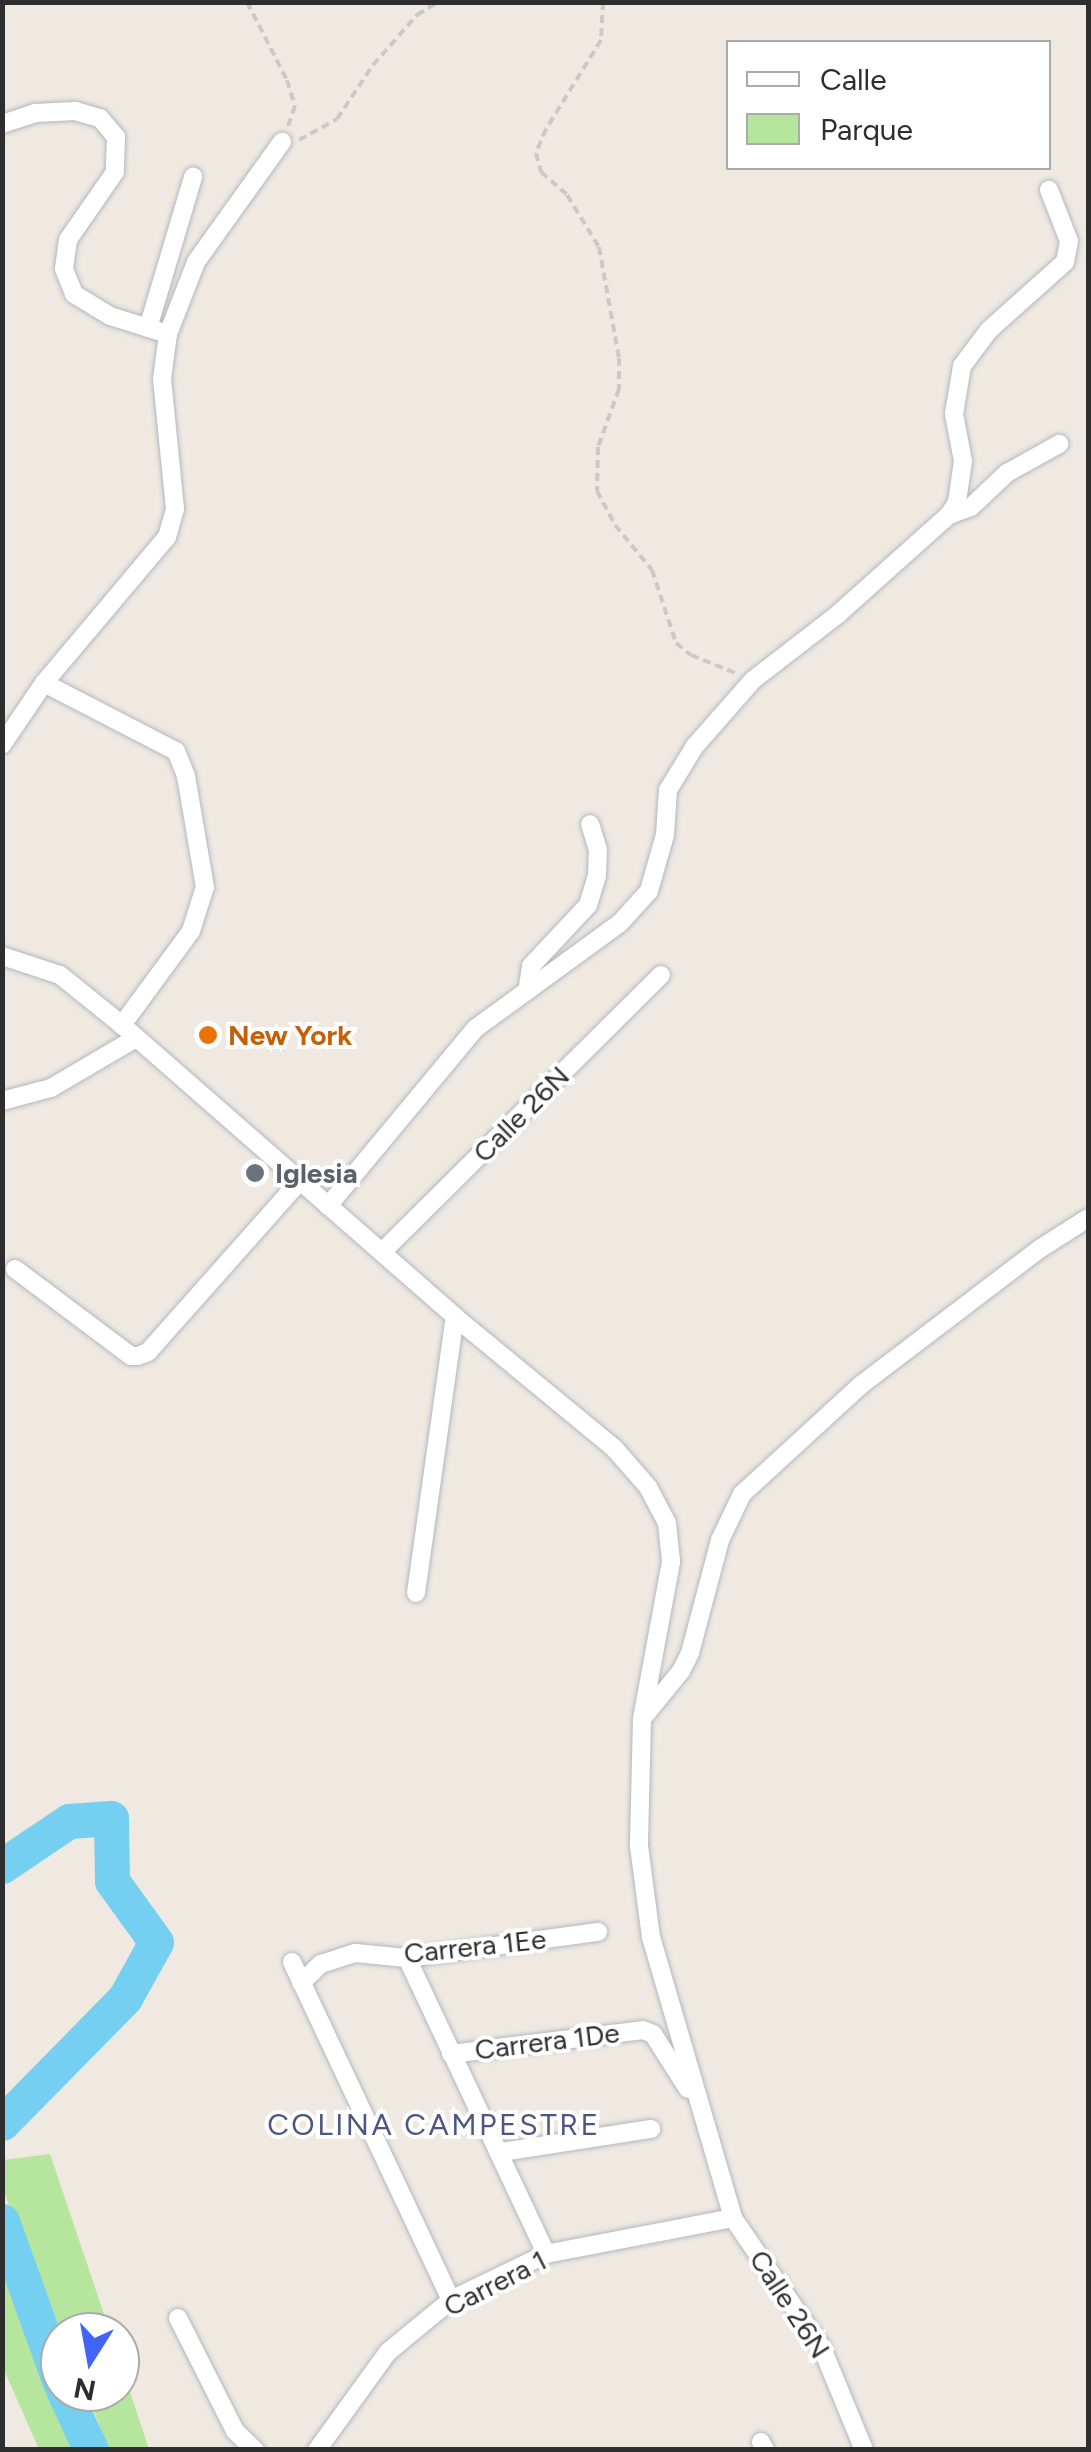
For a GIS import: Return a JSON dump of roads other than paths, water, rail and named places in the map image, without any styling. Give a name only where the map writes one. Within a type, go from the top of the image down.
[{"type":"street","points":[[2,124],[35,113],[75,111],[100,118],[116,137],[115,172],[68,240],[64,269],[74,294],[110,316],[168,334]]},
{"type":"street","points":[[2,745],[44,683],[167,537],[175,509],[162,378],[168,334],[196,262],[282,142]]},
{"type":"street","points":[[148,328],[194,177]]},
{"type":"street","points":[[328,1206],[476,1028],[528,986],[620,923],[649,891],[664,835],[668,790],[695,746],[753,680],[836,615],[949,515],[956,502],[963,461],[954,414],[962,366],[989,330],[1064,262],[1070,241],[1049,190]]},
{"type":"street","points":[[949,515],[970,507],[1007,473],[1059,444]]},
{"type":"street","points":[[2,1101],[51,1088],[129,1032],[191,931],[205,888],[186,776],[176,751],[44,683]]},
{"type":"street","points":[[528,986],[531,966],[588,904],[597,876],[598,850],[590,824]]},
{"type":"street","points":[[2,956],[60,974],[455,1317],[614,1448],[648,1486],[667,1523],[672,1562],[642,1719],[642,1886],[651,1937],[698,2106]]},
{"type":"street","name":"Calle 26N","points":[[382,1252],[660,975]]},
{"type":"street","points":[[15,1269],[131,1356],[138,1356],[148,1352],[299,1182]]},
{"type":"street","points":[[642,1719],[686,1662],[720,1540],[742,1494],[861,1385],[1038,1250],[1088,1218]]},
{"type":"street","points":[[416,1593],[455,1317]]},
{"type":"street","name":"Carrera 1Ee","points":[[301,1983],[321,1964],[356,1954],[407,1958],[598,1932]]},
{"type":"street","points":[[407,1958],[502,2152],[546,2254]]},
{"type":"street","points":[[292,1962],[450,2300]]},
{"type":"street","name":"Carrera 1De","points":[[451,2054],[642,2030],[653,2034],[698,2106]]},
{"type":"street","name":"Calle 26N","points":[[698,2106],[732,2218],[822,2348],[864,2450]]},
{"type":"street","points":[[502,2152],[650,2129]]},
{"type":"street","name":"Carrera 1","points":[[317,2450],[388,2352],[450,2300],[546,2254],[732,2218]]},
{"type":"street","points":[[178,2318],[234,2431],[255,2450]]},
{"type":"waterway","points":[[2,1866],[69,1821],[111,1818],[112,1881],[156,1942],[125,1998],[2,2123]]},
{"type":"waterway","points":[[2,2221],[40,2327]]},
{"type":"waterway","points":[[73,2412],[91,2450]]},
{"type":"place","name":"New York","points":[[208,1035]]},
{"type":"place","name":"Iglesia","points":[[255,1173]]},
{"type":"district","name":"COLINA CAMPESTRE","points":[[434,2125]]}]
